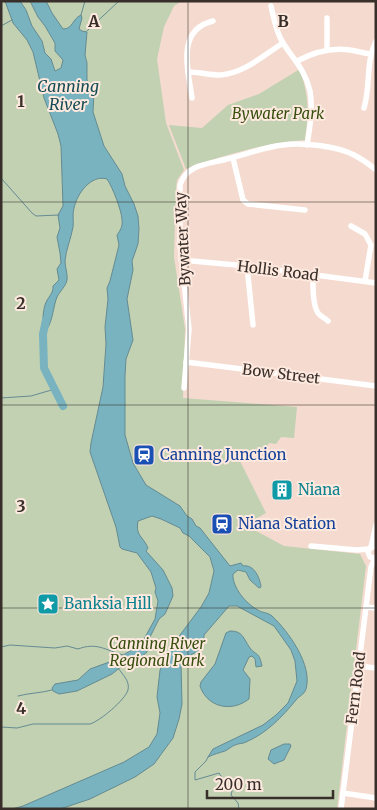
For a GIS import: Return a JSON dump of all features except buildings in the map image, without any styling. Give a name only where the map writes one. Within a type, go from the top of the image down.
[{"type":"street","points":[[271,6],[278,33],[297,61],[310,92],[312,110],[307,145]]},
{"type":"street","points":[[327,18],[327,50]]},
{"type":"street","points":[[192,98],[186,59],[190,37],[196,28],[204,23],[213,21]]},
{"type":"street","points":[[364,108],[370,54],[376,41]]},
{"type":"street","points":[[188,72],[214,75],[231,74],[284,43]]},
{"type":"street","points":[[297,61],[314,53],[327,50],[349,50],[370,54]]},
{"type":"street","name":"Bywater Way","points":[[184,388],[189,329],[181,260],[180,193],[182,178],[187,171],[192,168],[282,145],[307,145],[331,148],[354,154],[376,170]]},
{"type":"street","points":[[233,158],[243,200],[248,204],[305,210]]},
{"type":"street","points":[[351,226],[365,234],[371,246],[365,281]]},
{"type":"street","name":"Hollis Road","points":[[181,260],[247,266],[376,283]]},
{"type":"street","points":[[247,266],[253,324]]},
{"type":"street","points":[[314,275],[313,284],[316,309],[319,314],[328,320]]},
{"type":"street","name":"Bow Street","points":[[186,362],[376,386]]},
{"type":"street","name":"Fern Road","points":[[341,809],[376,525]]},
{"type":"street","points":[[311,546],[372,553]]},
{"type":"street","points":[[366,606],[376,608]]},
{"type":"street","points":[[358,666],[376,668]]},
{"type":"street","points":[[343,793],[376,798]]},
{"type":"green space","name":"Canning River Regional Park","points":[[1,1],[182,1],[174,6],[164,27],[157,59],[166,123],[184,170],[177,180],[176,188],[174,257],[185,329],[183,398],[297,407],[294,438],[281,437],[276,444],[269,443],[263,456],[249,454],[240,461],[266,513],[245,525],[284,546],[360,554],[366,566],[337,809],[1,809]]},
{"type":"green space","name":"Bywater Park","points":[[300,69],[307,104],[305,140],[245,150],[186,169],[169,125],[202,128],[228,105],[259,94]]},
{"type":"water","name":"Canning River","points":[[5,1],[20,1],[26,10],[32,26],[42,41],[45,53],[51,59],[55,71],[61,68],[63,60],[55,51],[55,43],[30,1],[46,1],[63,29],[71,26],[81,15],[79,29],[87,32],[85,55],[87,80],[94,92],[93,112],[104,146],[122,174],[138,216],[138,244],[132,261],[133,270],[127,299],[133,340],[126,359],[125,376],[125,435],[133,463],[146,485],[180,506],[230,566],[241,563],[243,566],[250,567],[256,572],[261,587],[259,588],[250,580],[246,572],[238,570],[233,574],[237,590],[253,607],[272,616],[292,639],[303,659],[307,680],[304,693],[267,729],[245,743],[236,744],[225,751],[208,757],[213,749],[263,725],[276,715],[288,703],[297,681],[295,661],[291,650],[274,626],[237,606],[229,606],[204,635],[202,649],[187,657],[181,664],[182,704],[179,719],[173,738],[154,764],[135,777],[90,799],[60,809],[12,809],[124,762],[149,747],[157,734],[160,713],[157,697],[160,670],[171,647],[201,607],[209,593],[214,571],[210,557],[189,536],[183,533],[180,528],[152,516],[138,521],[139,533],[148,548],[146,551],[163,570],[172,588],[173,596],[165,614],[159,619],[149,639],[147,652],[133,664],[122,666],[112,674],[77,691],[59,694],[53,691],[52,688],[55,684],[78,680],[90,669],[115,660],[135,648],[144,639],[155,619],[158,601],[151,572],[137,553],[120,547],[116,527],[90,452],[103,387],[107,288],[119,245],[117,235],[122,224],[122,216],[107,179],[96,179],[90,182],[82,191],[73,213],[73,227],[65,264],[66,282],[57,297],[49,325],[44,330],[44,308],[53,286],[59,280],[57,269],[61,263],[57,237],[60,228],[58,215],[63,206],[61,146],[44,98],[33,52],[27,40],[13,23]]},
{"type":"water","points":[[230,631],[238,632],[242,636],[258,656],[262,666],[256,667],[255,659],[252,656],[249,657],[243,670],[250,679],[249,699],[235,706],[227,707],[220,706],[208,699],[200,686],[215,664],[226,633]]},
{"type":"water","points":[[284,744],[290,744],[291,746],[284,760],[274,764],[268,759],[271,750]]},
{"type":"waterway","points":[[81,15],[85,1]]},
{"type":"waterway","points":[[87,31],[119,1]]},
{"type":"waterway","points":[[1,26],[12,20]]},
{"type":"waterway","points":[[1,178],[36,216],[59,215]]},
{"type":"waterway","points":[[46,320],[43,334],[44,368],[63,406]]},
{"type":"waterway","points":[[1,398],[31,396],[55,389]]},
{"type":"waterway","points":[[1,647],[10,645],[55,648],[67,646],[78,649],[91,646],[123,655]]},
{"type":"waterway","points":[[1,727],[17,728],[33,724],[90,724],[94,722],[106,715],[128,690],[127,681],[118,668]]},
{"type":"waterway","points":[[18,696],[52,690]]},
{"type":"waterway","points":[[208,757],[195,772],[195,780],[219,773],[223,779],[224,786],[233,787],[231,795],[238,803],[239,809]]},
{"type":"place","name":"Canning Junction","points":[[144,455]]},
{"type":"place","name":"Niana","points":[[282,490]]},
{"type":"place","name":"Niana Station","points":[[222,524]]},
{"type":"place","name":"Banksia Hill","points":[[48,604]]}]
